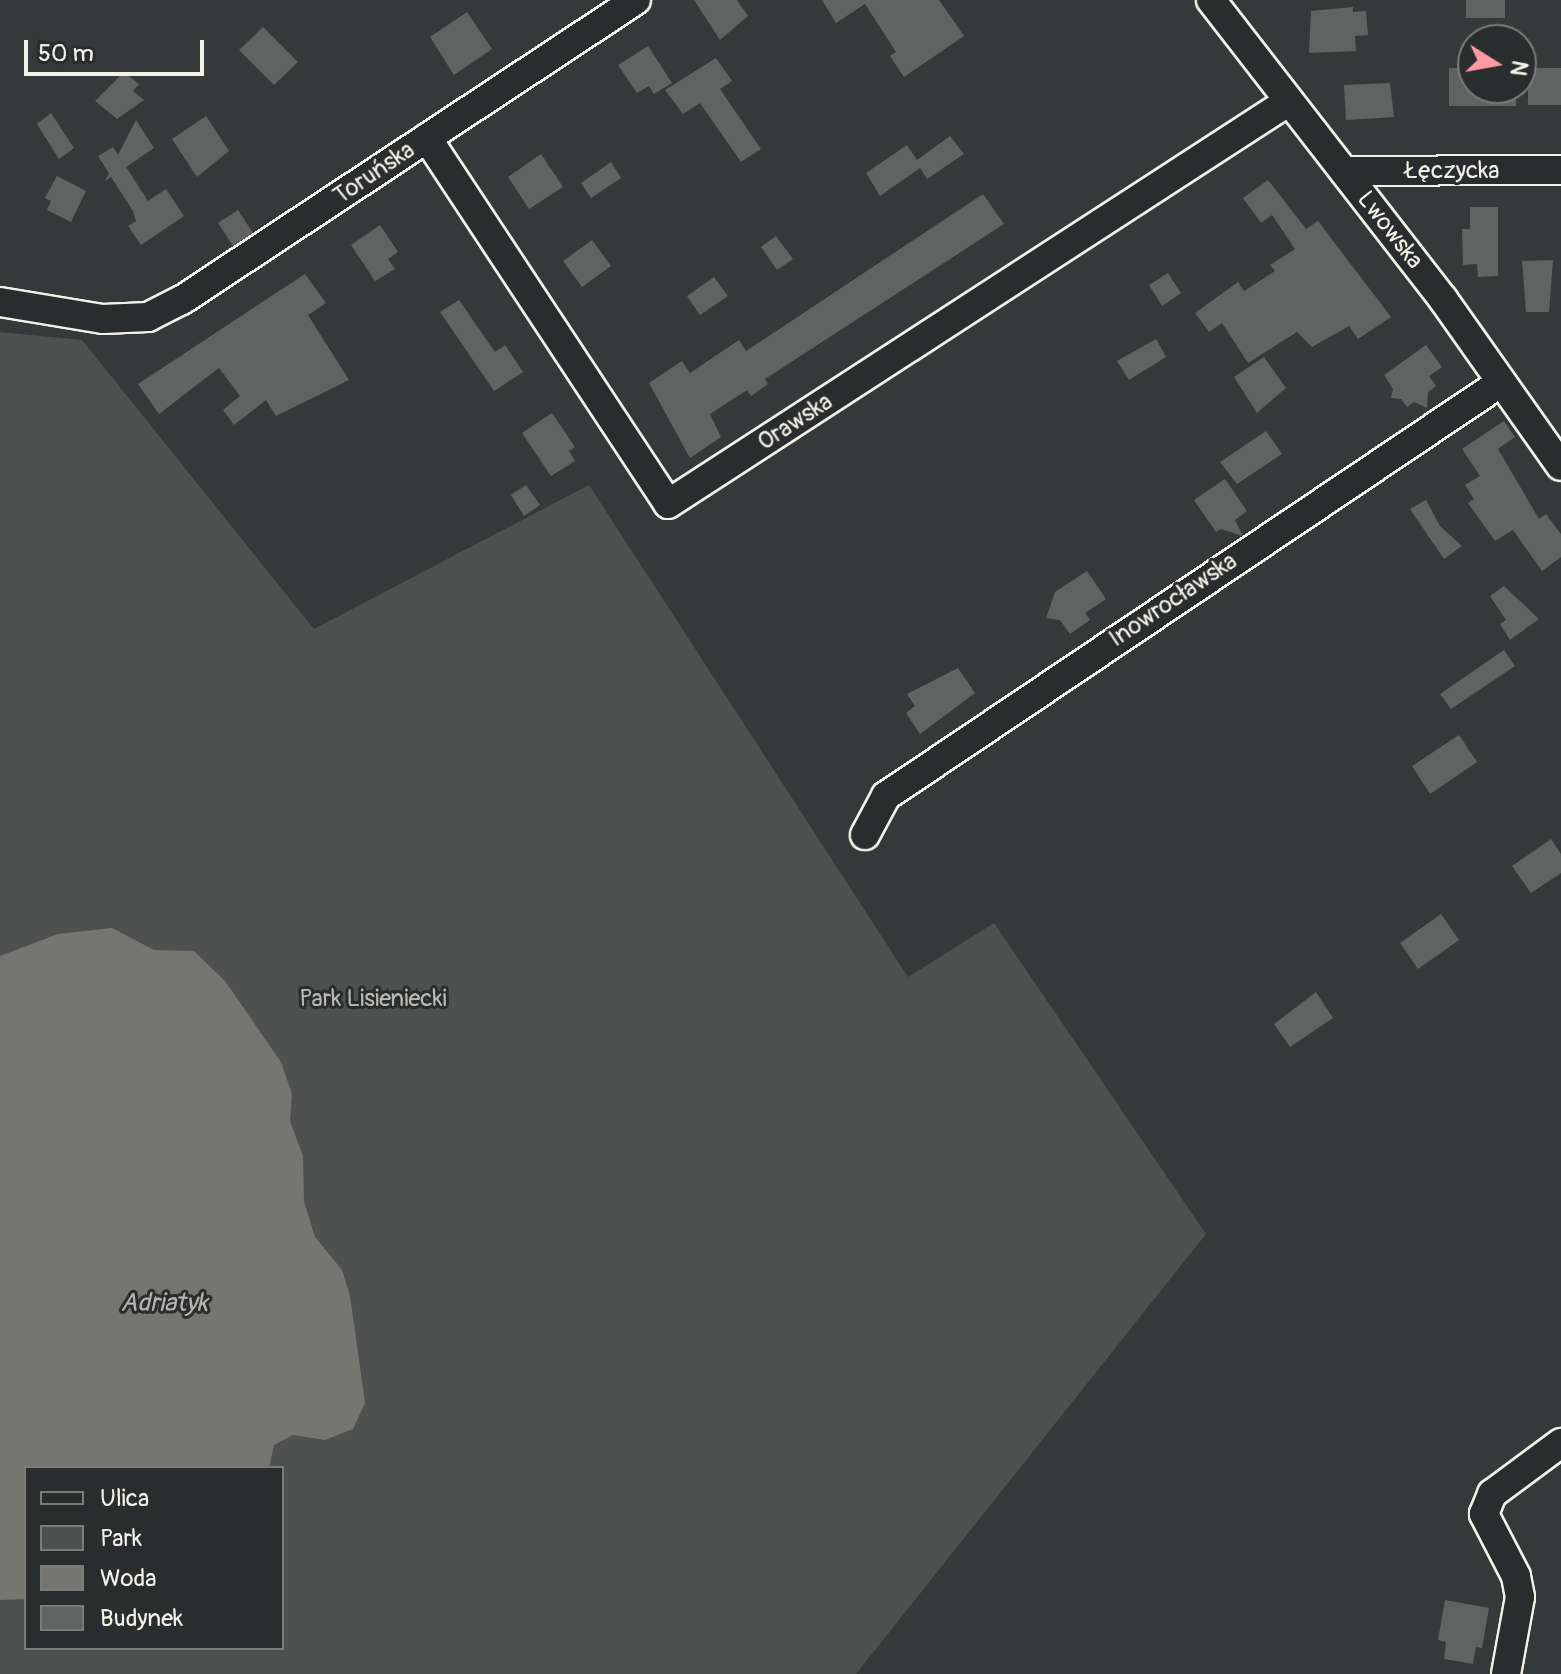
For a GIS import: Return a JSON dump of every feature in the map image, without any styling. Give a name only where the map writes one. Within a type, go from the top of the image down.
[{"type":"street","name":"Toruńska","points":[[0,302],[103,319],[148,317],[182,300],[636,0]]},
{"type":"street","name":"Lwowska","points":[[1211,0],[1344,171],[1561,466]]},
{"type":"street","name":"Orawska","points":[[427,138],[668,504],[1289,101]]},
{"type":"street","name":"Łęczycka","points":[[1344,171],[1561,170]]},
{"type":"street","name":"Inowrocławska","points":[[865,835],[886,796],[1500,383]]},
{"type":"street","points":[[1506,1674],[1520,1597],[1516,1576],[1484,1514],[1492,1494],[1561,1443]]},
{"type":"green space","name":"Park Lisieniecki","points":[[0,332],[82,340],[314,629],[589,485],[908,977],[994,923],[1206,1234],[856,1674],[0,1674]]},
{"type":"water","name":"Adriatyk","points":[[112,928],[154,950],[194,951],[225,981],[281,1062],[292,1094],[290,1121],[303,1156],[304,1201],[315,1237],[342,1270],[350,1296],[365,1403],[353,1429],[325,1440],[293,1435],[274,1445],[269,1466],[24,1466],[24,1599],[0,1600],[0,956],[58,934]]},
{"type":"building","points":[[694,0],[737,0],[748,16],[720,40]]},
{"type":"building","points":[[822,0],[939,0],[964,36],[904,77],[890,56],[896,52],[865,4],[836,23]]},
{"type":"building","points":[[1466,0],[1505,0],[1505,18],[1466,18]]},
{"type":"building","points":[[1353,7],[1353,12],[1366,11],[1368,35],[1355,36],[1356,51],[1309,53],[1311,11]]},
{"type":"building","points":[[467,12],[492,49],[454,75],[430,37]]},
{"type":"building","points":[[263,27],[298,62],[274,85],[239,50]]},
{"type":"building","points":[[648,46],[672,83],[654,94],[649,86],[637,93],[618,65]]},
{"type":"building","points":[[716,58],[732,81],[720,89],[761,149],[741,162],[700,103],[683,114],[665,90]]},
{"type":"building","points":[[1449,68],[1457,68],[1457,104],[1516,104],[1516,106],[1449,106]]},
{"type":"building","points":[[1537,68],[1561,68],[1561,105],[1528,105],[1537,104]]},
{"type":"building","points":[[124,72],[139,84],[133,91],[144,100],[117,119],[95,101]]},
{"type":"building","points":[[1390,83],[1394,117],[1346,120],[1344,85]]},
{"type":"building","points":[[51,113],[74,148],[59,159],[37,124]]},
{"type":"building","points":[[206,116],[229,151],[197,177],[172,139]]},
{"type":"building","points":[[136,120],[154,148],[126,167],[148,201],[166,189],[184,216],[141,245],[128,226],[136,221],[133,211],[111,177],[105,181],[109,173],[98,156],[113,147],[118,155]]},
{"type":"building","points":[[950,136],[964,154],[927,179],[920,168],[880,196],[866,173],[907,145],[917,160]]},
{"type":"building","points":[[541,154],[563,187],[529,209],[508,177]]},
{"type":"building","points":[[611,162],[621,178],[591,198],[581,183]]},
{"type":"building","points":[[57,176],[86,191],[71,222],[47,210],[51,201],[45,198]]},
{"type":"building","points":[[1268,180],[1306,229],[1318,221],[1391,317],[1358,339],[1349,326],[1312,347],[1297,332],[1248,363],[1222,323],[1209,332],[1195,313],[1238,282],[1244,291],[1275,271],[1270,265],[1295,249],[1272,215],[1261,223],[1243,198]]},
{"type":"building","points":[[983,194],[1004,224],[765,379],[768,384],[751,396],[747,390],[710,414],[721,437],[690,458],[649,383],[682,361],[690,373],[739,340],[746,351]]},
{"type":"building","points":[[1470,207],[1498,207],[1498,276],[1478,277],[1477,264],[1463,265],[1462,229],[1470,229]]},
{"type":"building","points":[[238,210],[253,233],[233,246],[218,223]]},
{"type":"building","points":[[380,225],[398,252],[388,259],[395,269],[375,281],[351,245]]},
{"type":"building","points":[[776,236],[793,259],[777,270],[761,247]]},
{"type":"building","points":[[592,240],[611,266],[582,287],[563,261]]},
{"type":"building","points":[[1553,260],[1549,312],[1526,312],[1522,261]]},
{"type":"building","points":[[1168,273],[1181,293],[1162,306],[1149,285]]},
{"type":"building","points":[[305,274],[326,303],[308,315],[349,380],[276,416],[266,400],[234,425],[223,410],[240,396],[219,368],[159,414],[138,384]]},
{"type":"building","points":[[714,277],[728,296],[700,315],[687,296]]},
{"type":"building","points":[[459,300],[495,352],[505,345],[523,372],[494,391],[440,312]]},
{"type":"building","points":[[1156,339],[1166,357],[1129,380],[1117,361]]},
{"type":"building","points":[[1426,345],[1442,367],[1429,376],[1436,386],[1428,392],[1427,408],[1414,402],[1407,407],[1401,399],[1391,398],[1393,389],[1384,375]]},
{"type":"building","points":[[1264,357],[1286,388],[1257,413],[1234,377]]},
{"type":"building","points":[[552,413],[575,447],[569,451],[575,461],[551,476],[522,433]]},
{"type":"building","points":[[1504,421],[1515,437],[1498,449],[1539,519],[1546,514],[1561,534],[1561,557],[1542,571],[1513,530],[1495,541],[1468,503],[1474,499],[1465,485],[1480,476],[1462,449]]},
{"type":"building","points":[[1266,431],[1282,454],[1237,484],[1220,462]]},
{"type":"building","points":[[1225,479],[1247,511],[1235,520],[1243,536],[1221,529],[1216,532],[1194,500]]},
{"type":"building","points":[[526,485],[540,505],[524,516],[511,495]]},
{"type":"building","points":[[1426,500],[1440,526],[1462,546],[1444,559],[1410,509]]},
{"type":"building","points":[[1087,571],[1106,599],[1085,613],[1090,620],[1070,634],[1060,620],[1046,618],[1055,592]]},
{"type":"building","points":[[1504,586],[1539,619],[1510,640],[1500,624],[1506,620],[1490,596]]},
{"type":"building","points":[[1504,650],[1515,666],[1451,709],[1440,694]]},
{"type":"building","points":[[958,668],[975,693],[920,734],[906,713],[915,706],[907,694]]},
{"type":"building","points":[[1459,735],[1477,762],[1430,794],[1412,766]]},
{"type":"building","points":[[1551,839],[1561,854],[1561,873],[1531,893],[1512,866]]},
{"type":"building","points":[[1441,914],[1459,940],[1418,969],[1400,943]]},
{"type":"building","points":[[1316,992],[1333,1018],[1290,1047],[1274,1024]]},
{"type":"building","points":[[1445,1600],[1489,1608],[1482,1648],[1476,1647],[1473,1664],[1444,1659],[1446,1642],[1438,1640]]}]
